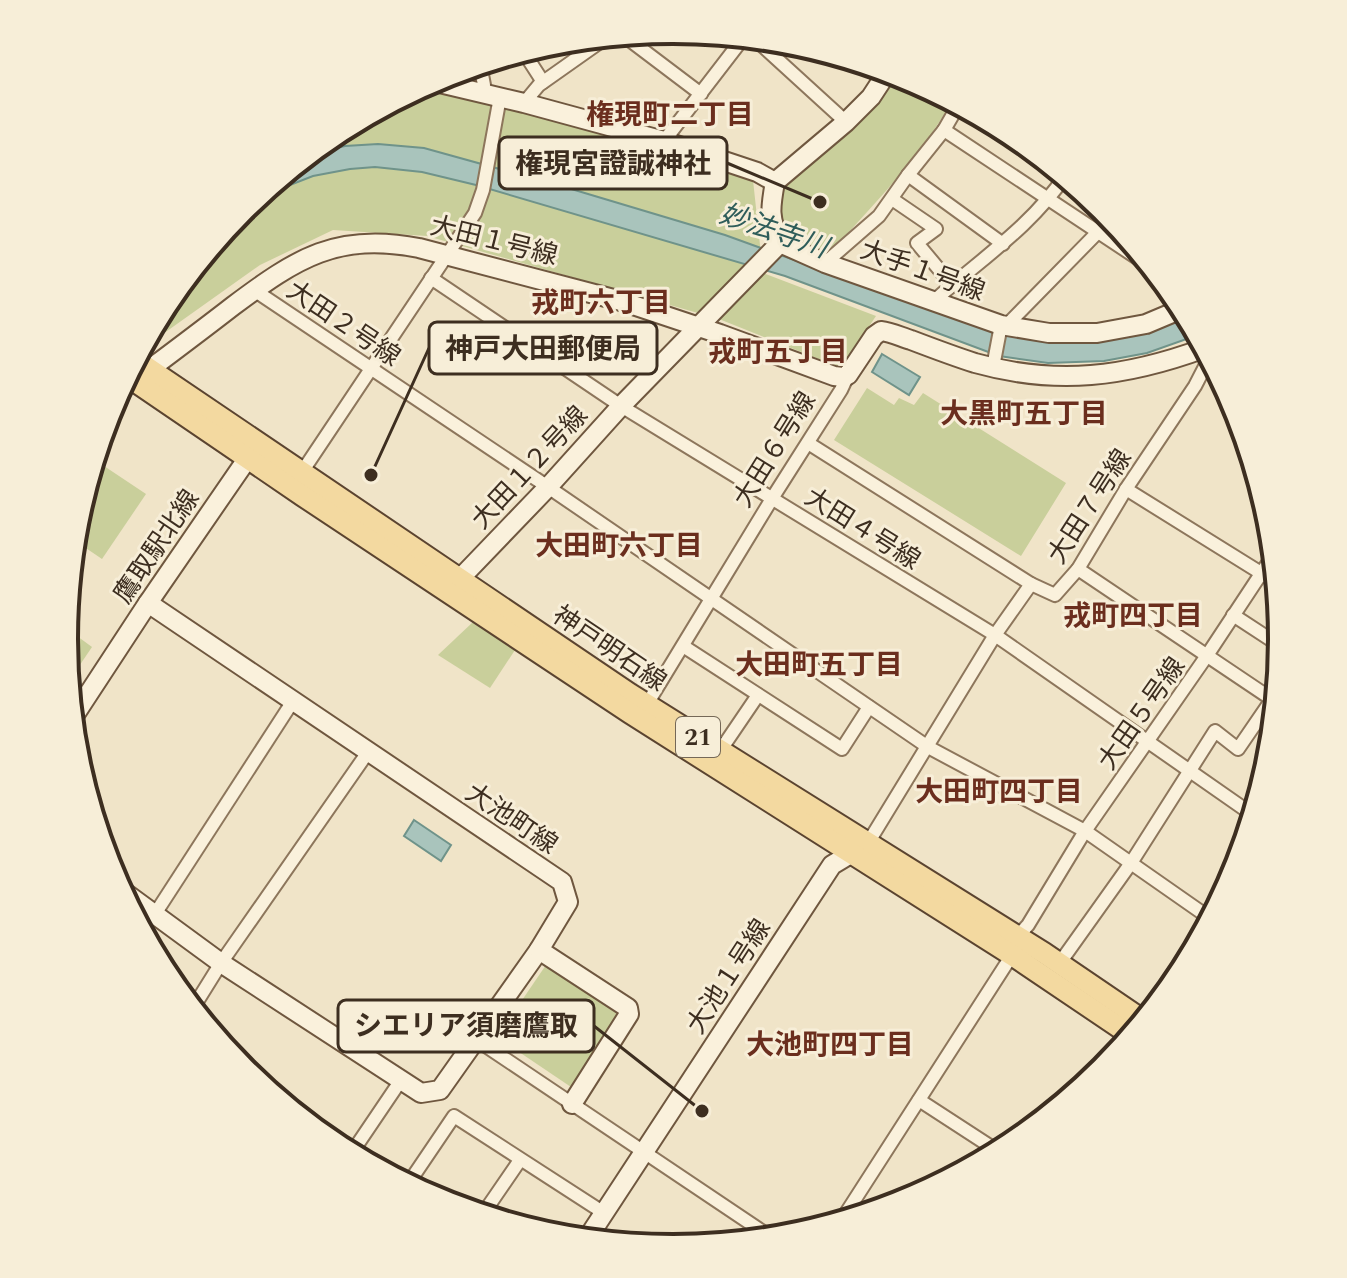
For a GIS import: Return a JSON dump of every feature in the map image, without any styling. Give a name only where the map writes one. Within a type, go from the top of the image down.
[{"type":"main road","name":"神戸明石線","points":[[145,366],[252,450],[302,472],[454,585]]},
{"type":"main road","name":"神戸明石線","points":[[137,382],[252,450],[643,712],[1015,946],[1123,1029]]},
{"type":"main road","name":"神戸明石線","points":[[643,712],[720,751],[860,848]]},
{"type":"main road","name":"神戸明石線","points":[[1015,946],[1059,964],[1135,1015]]},
{"type":"street","points":[[636,45],[701,94]]},
{"type":"street","points":[[664,141],[736,47]]},
{"type":"street","points":[[524,103],[543,82],[587,50]]},
{"type":"street","points":[[769,52],[846,122]]},
{"type":"street","points":[[530,62],[543,82]]},
{"type":"street","points":[[302,472],[475,213],[483,190],[489,152],[492,95],[484,85],[482,76]]},
{"type":"street","points":[[780,243],[772,224],[771,203],[775,182],[846,122],[871,97],[881,82]]},
{"type":"street","points":[[454,86],[664,141],[757,172],[775,182]]},
{"type":"street","points":[[825,263],[879,216],[953,114]]},
{"type":"street","points":[[944,130],[1121,247]]},
{"type":"street","points":[[908,175],[1003,244]]},
{"type":"street","points":[[933,302],[1003,244],[1049,199],[1058,186]]},
{"type":"street","points":[[892,199],[936,229],[917,243],[952,285]]},
{"type":"street","points":[[994,361],[1002,328],[1098,232]]},
{"type":"street","name":"大田１号線","points":[[148,361],[303,258],[364,243],[400,244],[588,291],[698,326],[834,376],[848,375]]},
{"type":"street","name":"大手１号線","points":[[780,243],[825,263],[1002,328],[1049,333],[1097,333],[1146,324],[1171,313]]},
{"type":"street","name":"大田１２号線","points":[[454,585],[621,406],[780,243]]},
{"type":"street","name":"大田４号線","points":[[431,278],[621,406],[995,635],[1243,808]]},
{"type":"street","name":"大田２号線","points":[[254,290],[928,747],[1085,831],[1202,912]]},
{"type":"street","name":"大田６号線","points":[[643,712],[848,375],[874,336],[881,331],[994,361],[1029,374],[1109,374],[1155,365],[1194,352]]},
{"type":"street","name":"大田７号線","points":[[808,443],[1031,584],[1055,595],[1078,569],[1204,369]]},
{"type":"street","name":"鷹取駅北線","points":[[83,703],[252,450]]},
{"type":"street","points":[[1126,489],[1264,575]]},
{"type":"street","points":[[1078,569],[1206,657],[1266,692]]},
{"type":"street","name":"大田５号線","points":[[850,1207],[1085,831],[1264,569]]},
{"type":"street","points":[[860,848],[928,747],[995,635],[1031,584]]},
{"type":"street","name":"大池町線","points":[[141,904],[221,963],[421,1093],[440,1090],[539,950],[568,902],[562,882],[148,603]]},
{"type":"street","points":[[1233,615],[1268,638]]},
{"type":"street","points":[[683,646],[842,749],[869,707]]},
{"type":"street","points":[[720,751],[758,695]]},
{"type":"street","points":[[155,914],[293,701]]},
{"type":"street","points":[[1059,964],[1131,863],[1215,731],[1238,749],[1263,714]]},
{"type":"street","points":[[199,998],[368,752]]},
{"type":"street","name":"大池１号線","points":[[594,1229],[832,865],[860,848]]},
{"type":"street","points":[[539,950],[628,1008],[629,1014],[572,1104]]},
{"type":"street","points":[[477,1040],[757,1228]]},
{"type":"street","points":[[358,1143],[401,1080]]},
{"type":"street","points":[[919,1100],[987,1144]]},
{"type":"street","points":[[414,1175],[454,1116],[604,1213]]},
{"type":"street","points":[[490,1204],[520,1160]]},
{"type":"green space","points":[[887,84],[946,110],[910,162],[828,255],[785,238],[777,214],[775,182]]},
{"type":"green space","points":[[444,90],[505,104],[753,180],[763,273],[876,316],[841,368],[719,319],[427,236],[333,230],[260,265],[162,335],[201,277],[226,247],[281,192],[343,144],[410,105]]},
{"type":"green space","points":[[867,388],[894,405],[899,398],[914,405],[923,393],[1066,483],[1021,556],[834,440]]},
{"type":"green space","points":[[105,466],[146,494],[102,559],[86,548]]},
{"type":"green space","points":[[473,622],[515,650],[490,688],[438,655]]},
{"type":"green space","points":[[78,637],[92,647],[79,666]]},
{"type":"green space","points":[[548,962],[622,1012],[571,1087],[497,1037]]},
{"type":"water","points":[[378,144],[424,148],[725,235],[949,316],[1048,340],[1174,318],[1187,339],[1147,353],[1104,361],[1048,363],[999,356],[785,276],[422,172],[375,167],[350,169],[313,176],[289,185],[338,148]]},
{"type":"water","points":[[882,354],[920,377],[909,395],[872,372]]},
{"type":"water","points":[[414,820],[451,845],[441,861],[404,836]]},
{"type":"place","name":"権現宮證誠神社","points":[[820,202]]},
{"type":"place","name":"神戸大田郵便局","points":[[371,475]]},
{"type":"place","name":"シエリア須磨鷹取","points":[[702,1111]]},
{"type":"district","name":"権現町二丁目","points":[[670,114]]},
{"type":"district","name":"戎町六丁目","points":[[601,302]]},
{"type":"district","name":"戎町五丁目","points":[[778,351]]},
{"type":"district","name":"大黒町五丁目","points":[[1024,413]]},
{"type":"district","name":"大田町六丁目","points":[[619,545]]},
{"type":"district","name":"戎町四丁目","points":[[1133,615]]},
{"type":"district","name":"大田町五丁目","points":[[819,664]]},
{"type":"district","name":"大田町四丁目","points":[[999,791]]},
{"type":"district","name":"大池町四丁目","points":[[830,1044]]},
{"type":"water label","name":"妙法寺川","points":[[774,230]]}]
